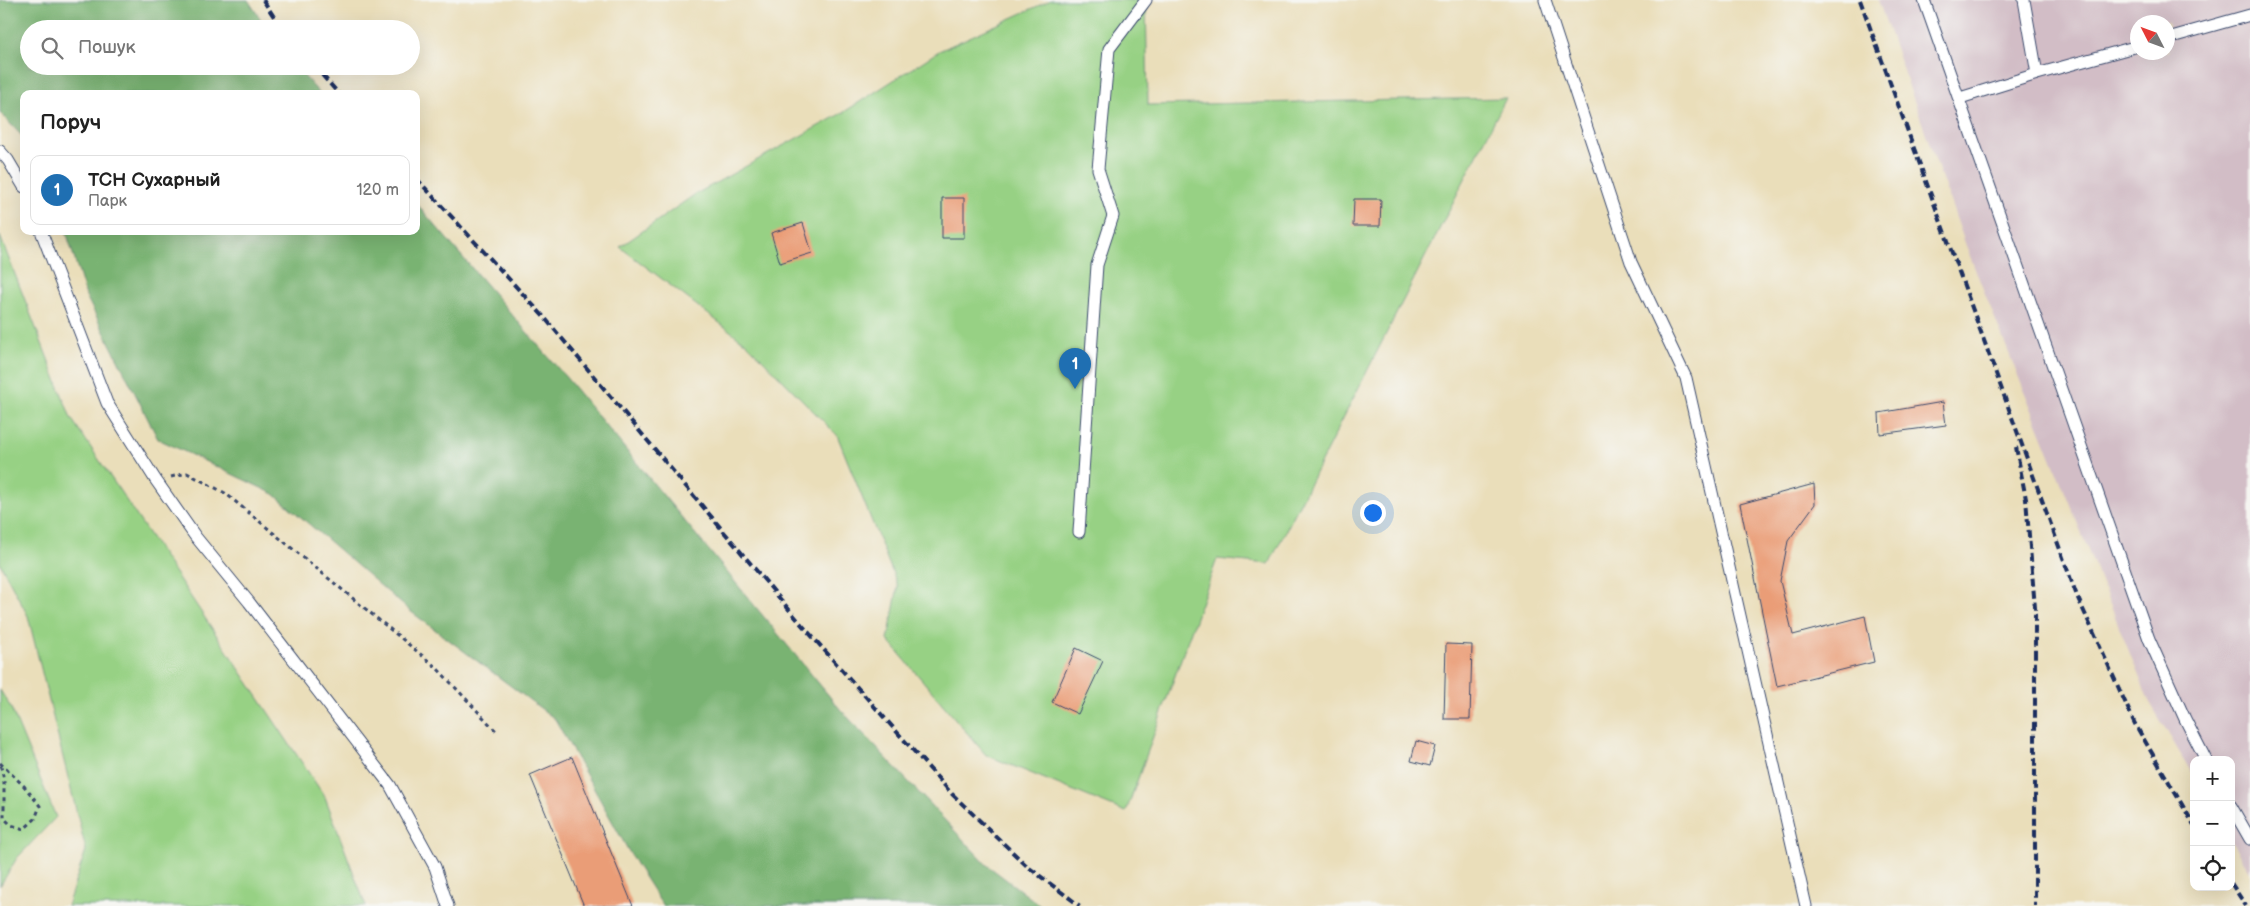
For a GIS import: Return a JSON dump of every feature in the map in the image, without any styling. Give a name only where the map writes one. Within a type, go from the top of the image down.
[{"type":"lane","points":[[1079,532],[1096,265],[1112,216],[1098,169],[1109,49],[1146,0]]},
{"type":"lane","points":[[1545,0],[1631,262],[1686,378],[1806,906]]},
{"type":"lane","points":[[1924,0],[2149,638],[2185,720],[2204,756]]},
{"type":"lane","points":[[2024,0],[2038,74]]},
{"type":"lane","points":[[2175,36],[2250,15]]},
{"type":"lane","points":[[1960,98],[2130,48]]},
{"type":"lane","points":[[0,152],[8,160],[20,180]]},
{"type":"lane","points":[[43,235],[106,403],[155,479],[195,536],[249,602],[390,786],[435,867],[448,906]]},
{"type":"lane","points":[[2235,813],[2250,839]]},
{"type":"path","points":[[155,479],[187,474],[225,493],[436,667],[498,733]]},
{"type":"path","points":[[0,763],[24,786],[40,806],[36,819],[24,829],[11,826],[4,818],[4,780],[0,763]]},
{"type":"shaded area","points":[[1878,0],[2250,0],[2250,873],[2235,848],[2235,756],[2190,756],[2190,770],[2149,701],[1969,254]]},
{"type":"green space","points":[[0,0],[248,0],[261,20],[20,20],[20,75],[303,75],[316,90],[20,90],[20,134],[0,113]]},
{"type":"green space","points":[[1051,0],[1146,0],[1148,105],[1506,98],[1269,564],[1217,559],[1126,812],[986,755],[888,640],[898,586],[837,435],[746,343],[620,247],[694,195],[844,112],[939,51]]},
{"type":"green space","points":[[420,208],[569,381],[840,709],[987,865],[1041,906],[663,906],[636,864],[555,719],[410,611],[274,494],[158,439],[86,296],[67,235],[420,235]]},
{"type":"green space","points":[[0,236],[71,418],[325,797],[366,906],[67,906],[86,850],[28,616],[0,563]]},
{"type":"green space","points":[[0,690],[11,708],[56,817],[17,858],[0,886]]},
{"type":"building","points":[[942,198],[964,198],[964,238],[942,238]]},
{"type":"building","points":[[1354,199],[1381,199],[1380,226],[1353,226]]},
{"type":"building","points":[[803,223],[812,253],[780,263],[771,233]]},
{"type":"building","points":[[1943,402],[1946,425],[1880,434],[1879,413]]},
{"type":"building","points":[[1814,484],[1815,504],[1788,541],[1780,581],[1793,635],[1865,616],[1874,662],[1777,686],[1740,504]]},
{"type":"building","points":[[1446,644],[1472,645],[1470,719],[1444,719]]},
{"type":"building","points":[[1076,648],[1103,661],[1078,714],[1052,702]]},
{"type":"building","points":[[1416,741],[1435,746],[1430,766],[1411,761]]},
{"type":"building","points":[[572,757],[633,906],[584,906],[530,775]]},
{"type":"railway","points":[[263,0],[276,20]]},
{"type":"railway","points":[[1860,0],[2077,596],[2135,724],[2190,818]]},
{"type":"railway","points":[[322,75],[335,90]]},
{"type":"railway","points":[[420,182],[544,317],[802,625],[952,794],[1028,867],[1080,906]]},
{"type":"railway","points":[[2016,447],[2026,499],[2035,608],[2035,906]]},
{"type":"railway","points":[[2235,889],[2246,906]]},
{"type":"place","name":"ТСН Сухарный","points":[[1075,389]]}]
